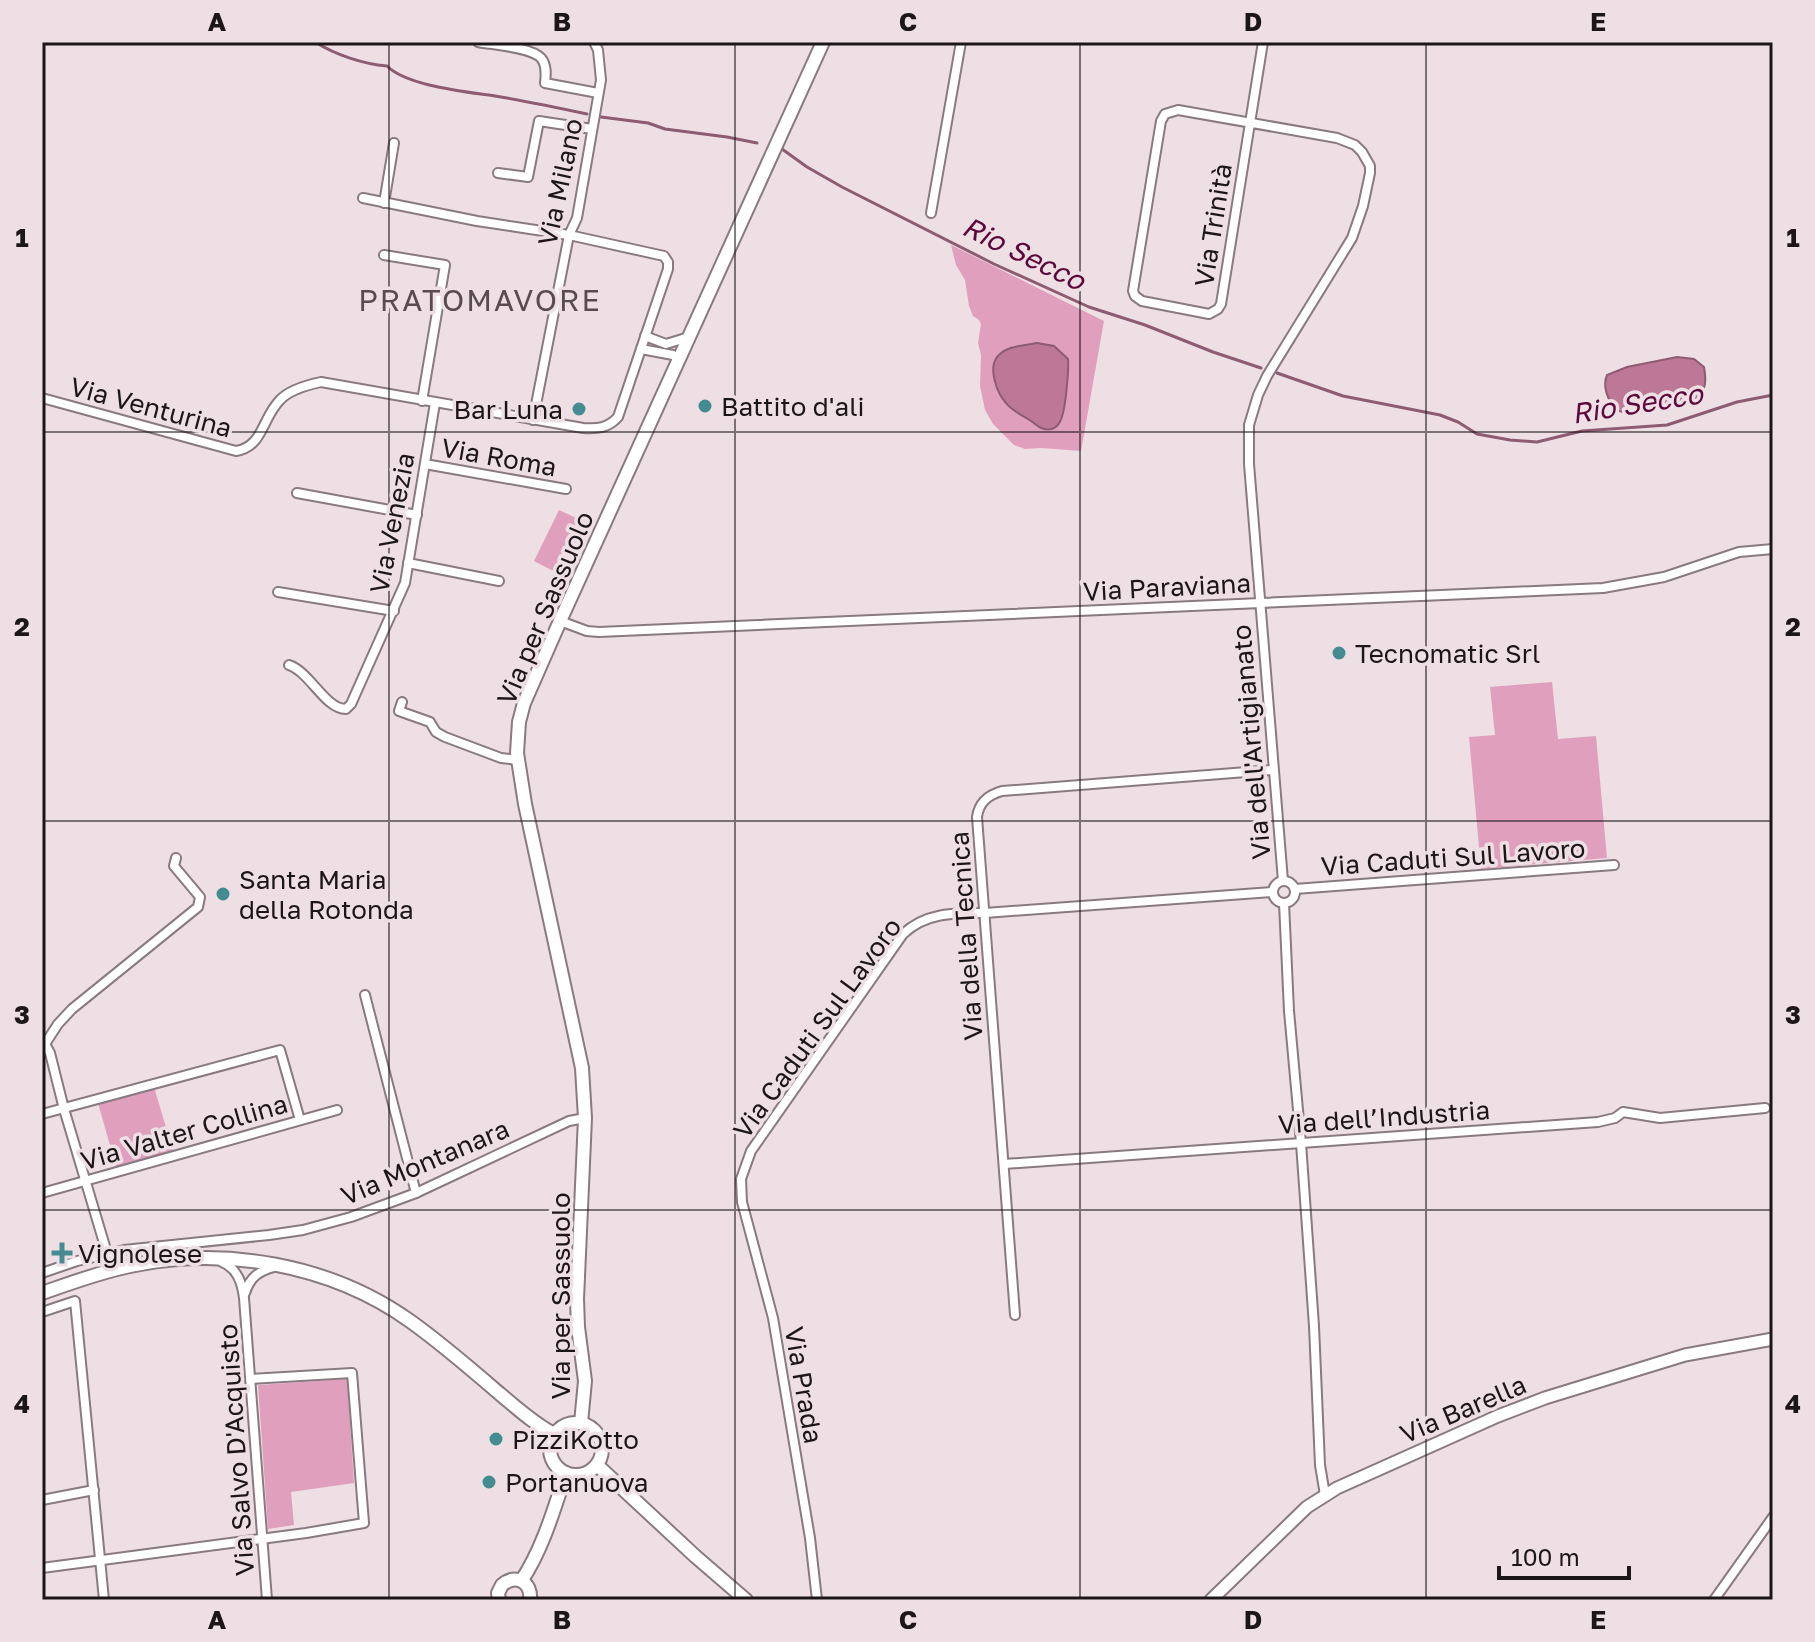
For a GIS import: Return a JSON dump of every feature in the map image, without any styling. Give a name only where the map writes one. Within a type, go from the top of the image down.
[{"type":"main road","name":"Via per Sassuolo","points":[[581,1423],[585,1381],[577,1299],[585,1118],[582,1068],[525,804],[518,760],[519,722],[531,685],[823,42]]},
{"type":"main road","points":[[42,1293],[155,1261],[210,1258],[285,1266],[348,1286],[408,1320],[554,1434]]},
{"type":"main road","points":[[569,1423],[581,1423],[595,1430],[602,1443],[602,1451],[592,1470],[579,1475],[566,1473],[559,1469],[551,1456],[551,1441],[554,1434],[569,1423]]},
{"type":"main road","points":[[597,1465],[746,1600]]},
{"type":"main road","points":[[522,1580],[551,1520],[566,1473]]},
{"type":"main road","points":[[497,1599],[505,1581],[513,1579],[522,1580],[530,1590],[530,1600]]},
{"type":"street","name":"Via Milano","points":[[478,42],[531,51],[545,64],[545,83],[598,93]]},
{"type":"street","name":"Via Milano","points":[[533,420],[569,235],[577,218],[601,80],[598,50],[594,42]]},
{"type":"street","points":[[931,213],[961,42]]},
{"type":"street","name":"Via Trinità","points":[[1263,42],[1249,123],[1222,298],[1218,309],[1209,314],[1138,300],[1134,285],[1161,121],[1165,114],[1178,110],[1249,123],[1337,138],[1355,145],[1362,152]]},
{"type":"street","points":[[498,173],[528,177],[539,121],[592,129]]},
{"type":"street","points":[[384,203],[394,143]]},
{"type":"street","name":"Via dell'Artigianato","points":[[1283,881],[1248,441],[1252,410],[1267,376],[1352,238],[1370,173],[1370,166],[1362,152]]},
{"type":"street","points":[[363,198],[477,221],[569,235]]},
{"type":"street","name":"Via Venturina","points":[[42,398],[236,451],[247,449],[256,442],[267,416],[282,397],[306,385],[321,382],[533,420],[592,429],[607,427],[618,417],[668,269],[667,259],[660,254],[569,235]]},
{"type":"street","points":[[384,255],[445,265],[422,401]]},
{"type":"street","points":[[645,336],[666,344],[680,356]]},
{"type":"street","points":[[666,344],[689,337]]},
{"type":"street","points":[[641,349],[680,356]]},
{"type":"street","points":[[658,353],[672,372]]},
{"type":"street","name":"Via Venezia","points":[[289,665],[299,669],[336,707],[346,709],[351,704],[405,583],[435,403]]},
{"type":"street","name":"Via Roma","points":[[425,464],[566,489]]},
{"type":"street","points":[[297,493],[417,515]]},
{"type":"street","name":"Via Paraviana","points":[[560,621],[599,632],[1603,588],[1664,577],[1739,552],[1773,549]]},
{"type":"street","points":[[408,563],[499,581]]},
{"type":"street","points":[[278,592],[394,611]]},
{"type":"street","points":[[402,702],[399,711],[430,722],[436,732],[501,758],[518,760]]},
{"type":"street","name":"Via della Tecnica","points":[[1015,1315],[977,817],[979,808],[982,802],[1002,791],[1273,770]]},
{"type":"street","points":[[107,1253],[50,1053],[44,1044],[72,1009],[198,907],[200,897],[174,866],[176,858]]},
{"type":"street","name":"Via Caduti Sul Lavoro","points":[[1295,889],[1614,865]]},
{"type":"street","points":[[1283,881],[1292,884],[1295,889],[1293,899],[1284,903],[1275,898],[1273,892],[1275,886],[1283,881]]},
{"type":"street","name":"Via Caduti Sul Lavoro","points":[[741,1179],[751,1151],[903,934],[920,921],[937,915],[1273,892]]},
{"type":"street","points":[[1284,903],[1320,1465],[1325,1495]]},
{"type":"street","points":[[365,995],[416,1193]]},
{"type":"street","points":[[42,1114],[280,1050],[300,1120]]},
{"type":"street","name":"Via dell’Industria","points":[[1004,1164],[1598,1122],[1615,1118],[1623,1112],[1660,1118],[1765,1108]]},
{"type":"street","name":"Via Valter Collina","points":[[42,1193],[337,1110]]},
{"type":"street","name":"Via Montanara","points":[[42,1273],[107,1253],[143,1246],[303,1230],[367,1212],[416,1193],[569,1121],[585,1118]]},
{"type":"street","name":"Via Prada","points":[[741,1179],[742,1202],[773,1318],[810,1538],[817,1600]]},
{"type":"street","name":"Via Salvo D'Acquisto","points":[[210,1258],[233,1267],[242,1286],[267,1600]]},
{"type":"street","name":"Via Salvo D'Acquisto","points":[[244,1298],[253,1276],[263,1270],[285,1266]]},
{"type":"street","points":[[42,1312],[75,1301],[104,1600]]},
{"type":"street","name":"Via Barella","points":[[1211,1600],[1298,1516],[1325,1495],[1524,1405],[1685,1355],[1773,1339]]},
{"type":"street","points":[[42,1568],[364,1523],[352,1373],[251,1379]]},
{"type":"street","points":[[42,1500],[94,1490]]},
{"type":"street","points":[[1716,1599],[1773,1517]]},
{"type":"shaded area","points":[[951,245],[1104,321],[1081,451],[1025,449],[1014,445],[993,424],[985,410],[980,386],[981,355],[978,343],[981,324],[969,306],[965,280],[956,265]]},
{"type":"shaded area","points":[[559,510],[585,522],[559,574],[534,561]]},
{"type":"shaded area","points":[[1552,682],[1558,739],[1596,736],[1607,858],[1481,869],[1469,737],[1495,735],[1490,687]]},
{"type":"shaded area","points":[[154,1087],[173,1151],[116,1167],[98,1103]]},
{"type":"shaded area","points":[[347,1379],[354,1483],[291,1492],[294,1525],[268,1529],[258,1385]]},
{"type":"water","points":[[1037,343],[1054,346],[1068,359],[1063,414],[1058,425],[1048,429],[1008,406],[995,381],[993,368],[997,357],[1006,350]]},
{"type":"water","points":[[1677,357],[1694,359],[1704,367],[1704,388],[1697,398],[1641,412],[1626,413],[1614,409],[1605,388],[1607,375],[1627,367]]},
{"type":"waterway","name":"Rio Secco","points":[[315,42],[350,58],[387,66],[424,84],[587,114]]},
{"type":"waterway","name":"Rio Secco","points":[[601,117],[757,143]]},
{"type":"waterway","name":"Rio Secco","points":[[782,149],[842,187],[994,264],[1089,307],[1261,368]]},
{"type":"waterway","name":"Rio Secco","points":[[1277,373],[1343,396],[1440,415],[1477,434],[1537,442],[1582,431],[1667,425],[1737,402],[1773,395]]},
{"type":"place","name":"Battito d'ali","points":[[705,406]]},
{"type":"place","name":"Bar Luna","points":[[579,409]]},
{"type":"place","name":"Tecnomatic Srl","points":[[1339,653]]},
{"type":"place","name":"Santa Maria della Rotonda","points":[[223,894]]},
{"type":"place","name":"Vignolese","points":[[62,1253]]},
{"type":"place","name":"PizziKotto","points":[[496,1439]]},
{"type":"place","name":"Portanuova","points":[[489,1482]]},
{"type":"district","name":"PRATOMAVORE","points":[[480,300]]}]
